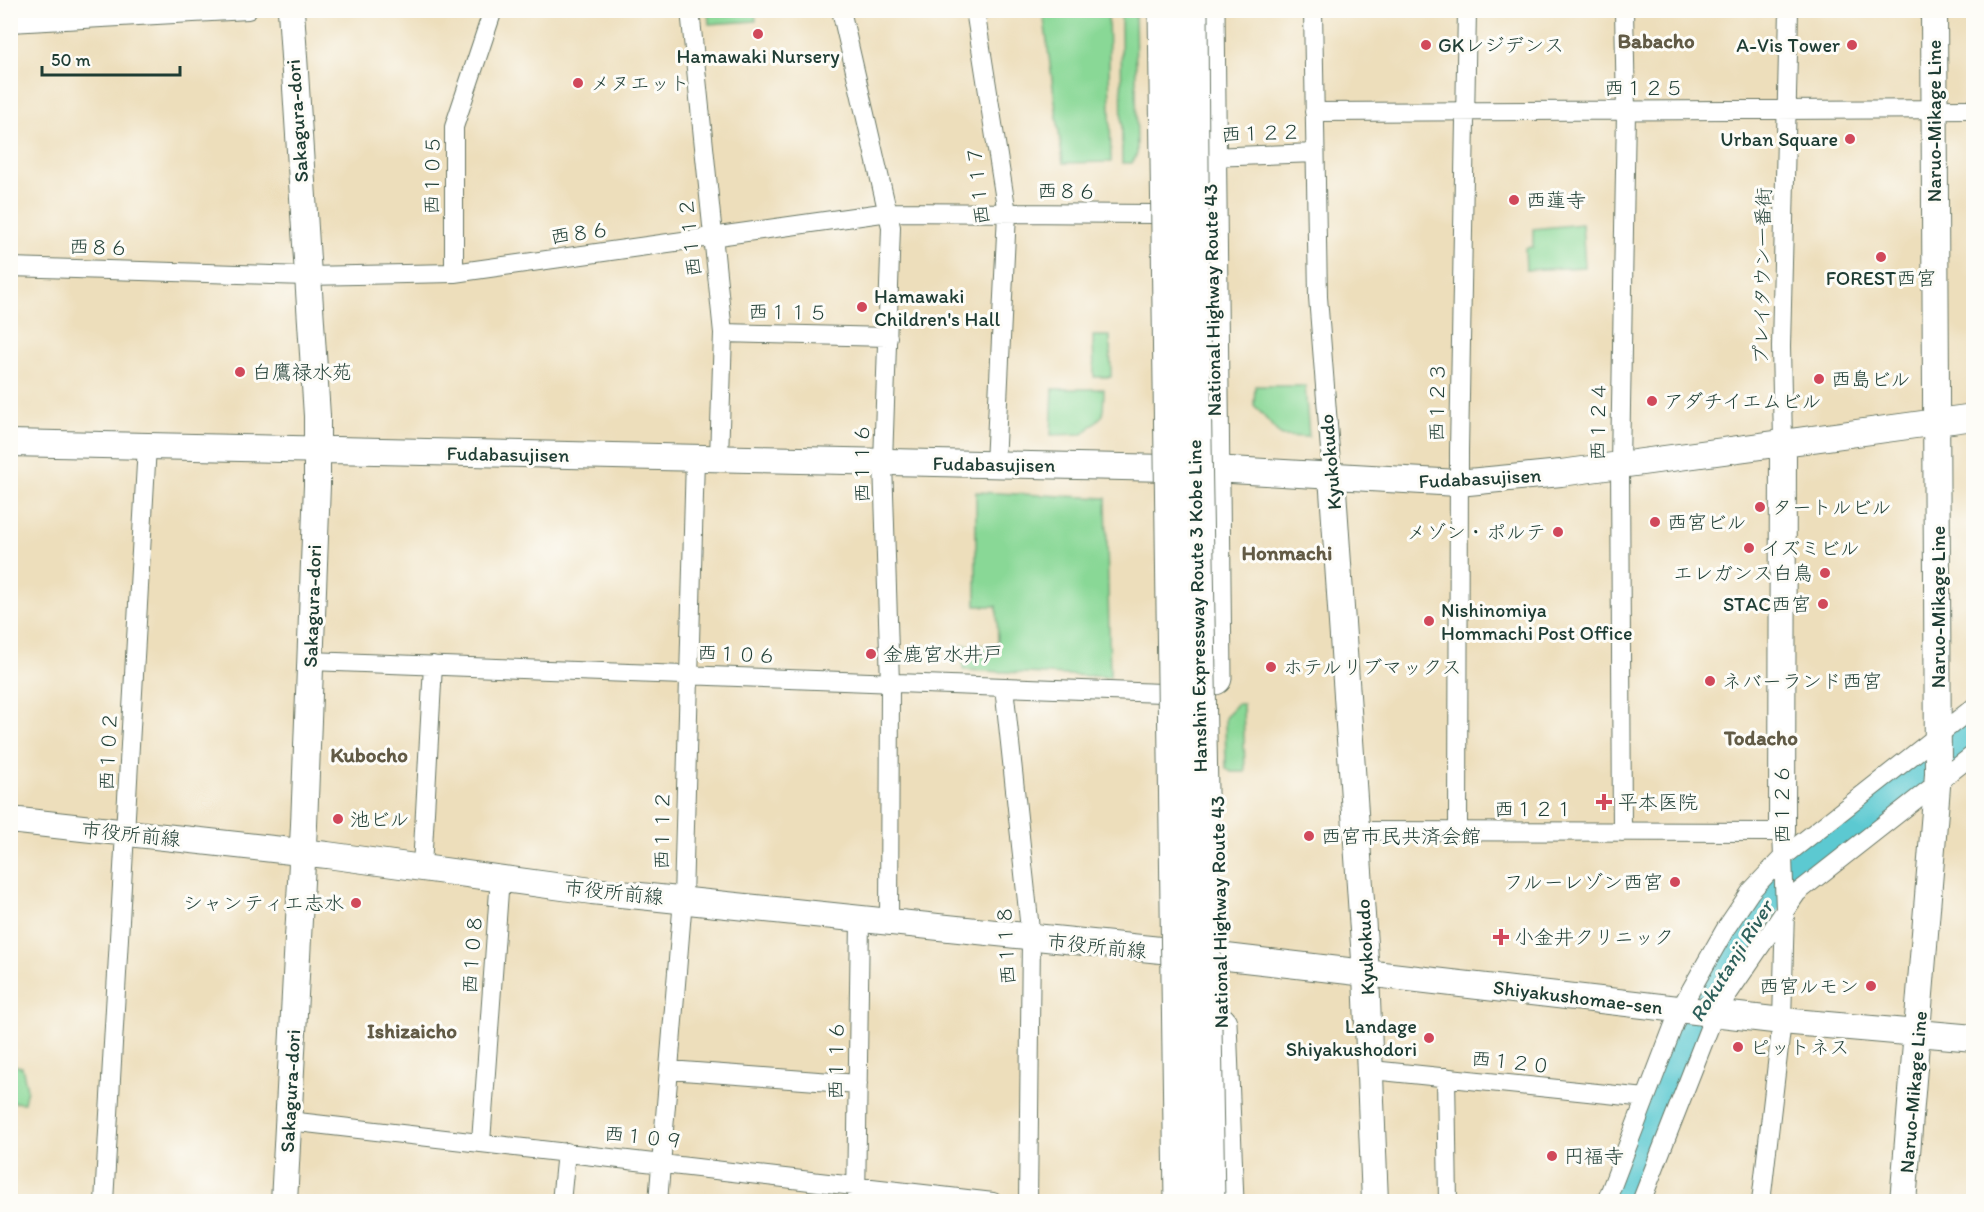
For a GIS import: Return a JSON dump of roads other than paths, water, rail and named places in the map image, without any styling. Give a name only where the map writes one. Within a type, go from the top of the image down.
[{"type":"highway","points":[[1153,10],[1154,214],[1161,468],[1163,953],[1168,1090],[1168,1202]]},
{"type":"highway","name":"Hanshin Expressway Route 3 Kobe Line","points":[[1165,10],[1180,1202]]},
{"type":"highway","name":"Hanshin Expressway Route 3 Kobe Line","points":[[1191,10],[1193,349],[1208,1202]]},
{"type":"highway","name":"National Highway Route 43","points":[[1208,10],[1218,957],[1227,1202]]},
{"type":"street","points":[[10,23],[248,10]]},
{"type":"street","name":"Sakagura-dori","points":[[284,1202],[302,852],[317,450],[291,10]]},
{"type":"street","name":"西１０５","points":[[454,273],[454,127],[493,10]]},
{"type":"street","name":"西１１２","points":[[658,1202],[683,899],[687,674],[707,458],[723,333],[690,10]]},
{"type":"street","name":"西１１６","points":[[841,10],[891,227],[883,462],[890,683],[890,922]]},
{"type":"street","name":"西１１７","points":[[975,10],[1007,213],[996,464]]},
{"type":"street","name":"Kyukokudo","points":[[1313,10],[1321,360],[1332,476],[1358,831],[1372,1070],[1375,1202]]},
{"type":"street","name":"西１２３","points":[[1458,831],[1458,483],[1467,10]]},
{"type":"street","name":"西１２４","points":[[1622,832],[1620,465],[1626,111],[1624,10]]},
{"type":"street","points":[[1789,10],[1789,110]]},
{"type":"street","name":"Naruo-Mikage Line","points":[[1903,1202],[1938,778],[1934,10]]},
{"type":"street","name":"西１２５","points":[[1314,112],[1974,109]]},
{"type":"street","name":"プレイタウン一番街","points":[[1783,442],[1781,347],[1789,110]]},
{"type":"street","name":"西１２２","points":[[1210,157],[1315,153]]},
{"type":"street","name":"西８６","points":[[10,267],[307,276],[454,273],[889,213],[1154,214]]},
{"type":"street","name":"西１１５","points":[[723,333],[888,337]]},
{"type":"street","name":"Fudabasujisen","points":[[10,443],[1213,469],[1458,483],[1620,465],[1974,417]]},
{"type":"street","name":"西１２６","points":[[1761,1202],[1782,1021],[1785,905],[1782,863],[1783,442]]},
{"type":"street","name":"西１０２","points":[[104,1202],[127,834],[147,446]]},
{"type":"street","name":"西１０６","points":[[310,661],[1162,693]]},
{"type":"street","points":[[422,867],[433,665]]},
{"type":"street","name":"西１１８","points":[[1004,687],[1031,939],[1028,1202]]},
{"type":"street","points":[[1606,1202],[1682,1010],[1726,928],[1752,891],[1782,863],[1938,739],[1974,707]]},
{"type":"street","points":[[1641,1202],[1712,1013],[1785,905],[1938,778],[1974,754]]},
{"type":"street","name":"市役所前線","points":[[10,820],[302,852],[592,891],[1218,957]]},
{"type":"street","name":"西１２１","points":[[1358,831],[1782,832]]},
{"type":"street","name":"西１０８","points":[[481,1142],[500,877]]},
{"type":"street","name":"西１１６","points":[[856,1194],[860,919]]},
{"type":"street","name":"Shiyakushomae-sen","points":[[1218,957],[1782,1021],[1974,1038]]},
{"type":"street","points":[[669,1070],[858,1084]]},
{"type":"street","name":"西１２０","points":[[1372,1070],[1646,1098]]},
{"type":"street","points":[[1446,1077],[1448,1202]]},
{"type":"street","name":"西１０９","points":[[288,1121],[661,1162],[856,1194],[993,1202]]},
{"type":"street","points":[[561,1202],[566,1152]]},
{"type":"waterway","name":"Rokutanji River","points":[[1621,1202],[1686,1033],[1709,988],[1766,901],[1798,867],[1974,733]]},
{"type":"place","name":"Hamawaki Nursery","points":[[758,34]]},
{"type":"place","name":"GKレジデンス","points":[[1426,45]]},
{"type":"place","name":"A-Vis Tower","points":[[1852,45]]},
{"type":"place","name":"メヌエット","points":[[578,83]]},
{"type":"place","name":"Urban Square","points":[[1850,139]]},
{"type":"place","name":"西蓮寺","points":[[1514,200]]},
{"type":"place","name":"FOREST西宮","points":[[1881,257]]},
{"type":"place","name":"Hamawaki Children's Hall","points":[[862,307]]},
{"type":"place","name":"白鷹禄水苑","points":[[240,372]]},
{"type":"place","name":"西島ビル","points":[[1819,379]]},
{"type":"place","name":"アダチイエムビル","points":[[1652,401]]},
{"type":"place","name":"タートルビル","points":[[1760,507]]},
{"type":"place","name":"西宮ビル","points":[[1655,522]]},
{"type":"place","name":"メゾン・ポルテ","points":[[1558,532]]},
{"type":"place","name":"イズミビル","points":[[1749,548]]},
{"type":"place","name":"エレガンス白鳥","points":[[1825,573]]},
{"type":"place","name":"STAC西宮","points":[[1823,604]]},
{"type":"place","name":"Nishinomiya Hommachi Post Office","points":[[1429,621]]},
{"type":"place","name":"金鹿宮水井戸","points":[[871,654]]},
{"type":"place","name":"ホテルリブマックス","points":[[1271,667]]},
{"type":"place","name":"ネバーランド西宮","points":[[1710,681]]},
{"type":"place","name":"平本医院","points":[[1604,802]]},
{"type":"place","name":"池ビル","points":[[338,819]]},
{"type":"place","name":"西宮市民共済会館","points":[[1309,836]]},
{"type":"place","name":"フルーレゾン西宮","points":[[1675,882]]},
{"type":"place","name":"シャンティエ志水","points":[[356,903]]},
{"type":"place","name":"小金井クリニック","points":[[1501,937]]},
{"type":"place","name":"西宮ルモン","points":[[1871,986]]},
{"type":"place","name":"Landage Shiyakushodori","points":[[1429,1038]]},
{"type":"place","name":"ピットネス","points":[[1738,1047]]},
{"type":"place","name":"円福寺","points":[[1552,1156]]},
{"type":"district","name":"Babacho","points":[[1656,40]]},
{"type":"district","name":"Honmachi","points":[[1287,552]]},
{"type":"district","name":"Todacho","points":[[1761,737]]},
{"type":"district","name":"Kubocho","points":[[369,754]]},
{"type":"district","name":"Ishizaicho","points":[[412,1030]]}]
